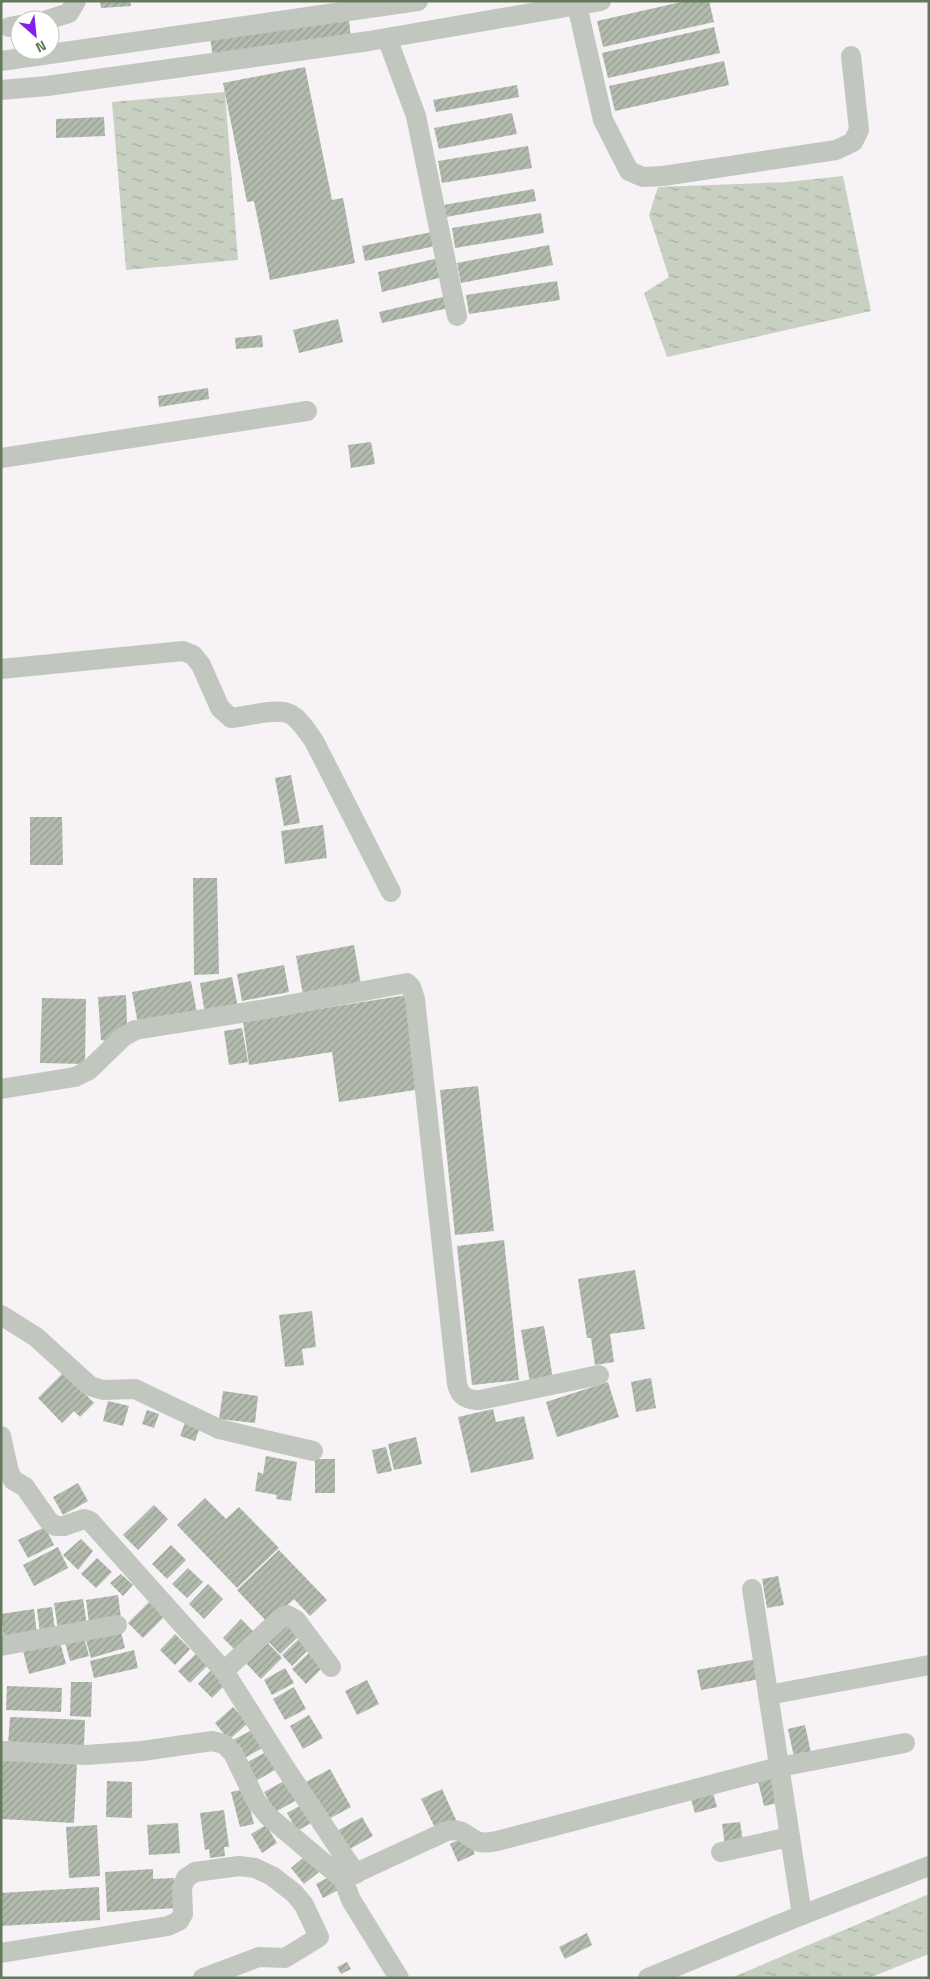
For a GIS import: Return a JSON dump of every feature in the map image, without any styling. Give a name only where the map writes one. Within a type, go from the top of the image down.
[{"type":"street","points":[[60,16],[69,13],[76,1]]},
{"type":"street","points":[[1,61],[418,1]]},
{"type":"street","points":[[1,90],[47,86],[387,38],[601,1]]},
{"type":"street","points":[[577,5],[603,120],[629,171],[643,177],[663,176],[836,150],[853,142],[859,130],[850,56]]},
{"type":"street","points":[[387,38],[416,116],[457,316]]},
{"type":"street","points":[[1,458],[307,411]]},
{"type":"street","points":[[1,670],[182,651],[193,655],[201,665],[220,708],[231,718],[275,711],[291,714],[306,729],[314,741],[391,892]]},
{"type":"street","points":[[1,1089],[75,1077],[89,1070],[123,1037],[134,1030],[266,1009],[407,983],[411,987],[415,999],[457,1384],[461,1394],[471,1400],[480,1400],[599,1376]]},
{"type":"street","points":[[1,1315],[36,1337],[90,1386],[104,1390],[136,1389],[219,1429],[313,1451]]},
{"type":"street","points":[[1,1436],[9,1472],[13,1480],[25,1487],[48,1520],[55,1526],[64,1526],[84,1519],[90,1521],[224,1671],[350,1876],[351,1900],[399,1978]]},
{"type":"street","points":[[752,1589],[802,1915]]},
{"type":"street","points":[[224,1671],[280,1619],[287,1615],[296,1620],[331,1667]]},
{"type":"street","points":[[1,1646],[117,1625]]},
{"type":"street","points":[[768,1694],[929,1665]]},
{"type":"street","points":[[1,1751],[86,1755],[142,1751],[212,1741],[224,1744],[233,1753],[256,1801],[268,1816],[350,1876]]},
{"type":"street","points":[[350,1876],[447,1831],[463,1831],[478,1842],[497,1841],[779,1767],[905,1743]]},
{"type":"street","points":[[721,1852],[790,1837]]},
{"type":"street","points":[[1,1953],[173,1924],[179,1921],[183,1914],[182,1887],[186,1878],[195,1872],[239,1866],[256,1868],[272,1876],[294,1893],[304,1905],[319,1937],[284,1958],[259,1957],[203,1978]]},
{"type":"street","points":[[648,1978],[802,1915],[929,1866]]},
{"type":"water","points":[[225,92],[238,260],[126,270],[112,102]]},
{"type":"water","points":[[843,176],[871,311],[667,357],[644,293],[669,277],[649,215],[658,187],[787,182]]},
{"type":"water","points":[[929,1894],[929,1954],[869,1978],[731,1978]]},
{"type":"building","points":[[100,1],[130,1],[131,6],[101,8]]},
{"type":"building","points":[[686,1],[709,1],[714,22],[603,47],[597,21]]},
{"type":"building","points":[[349,19],[351,40],[213,58],[210,37]]},
{"type":"building","points":[[714,27],[720,53],[608,78],[602,53]]},
{"type":"building","points":[[724,61],[729,85],[615,111],[609,86]]},
{"type":"building","points":[[305,67],[332,200],[343,198],[355,263],[270,280],[254,201],[247,202],[223,83]]},
{"type":"building","points":[[517,85],[519,97],[436,112],[433,100]]},
{"type":"building","points":[[512,113],[517,134],[439,149],[434,128]]},
{"type":"building","points":[[104,117],[105,136],[56,138],[56,119]]},
{"type":"building","points":[[528,146],[532,168],[442,183],[438,161]]},
{"type":"building","points":[[534,189],[536,201],[446,217],[444,205]]},
{"type":"building","points":[[541,213],[544,233],[455,248],[452,228]]},
{"type":"building","points":[[437,231],[440,245],[365,261],[362,246]]},
{"type":"building","points":[[549,245],[553,265],[461,283],[457,263]]},
{"type":"building","points":[[443,257],[447,276],[382,292],[378,272]]},
{"type":"building","points":[[557,281],[560,300],[469,314],[466,295]]},
{"type":"building","points":[[451,295],[453,307],[382,323],[379,312]]},
{"type":"building","points":[[338,319],[343,342],[299,353],[293,330]]},
{"type":"building","points":[[262,335],[263,347],[236,349],[235,338]]},
{"type":"building","points":[[208,388],[209,399],[159,407],[158,396]]},
{"type":"building","points":[[371,442],[375,464],[351,468],[348,445]]},
{"type":"building","points":[[291,775],[300,823],[284,826],[275,778]]},
{"type":"building","points":[[30,817],[62,817],[63,865],[30,865]]},
{"type":"building","points":[[323,825],[327,858],[285,864],[281,831]]},
{"type":"building","points":[[193,878],[217,878],[219,974],[194,975]]},
{"type":"building","points":[[354,945],[361,985],[303,995],[296,956]]},
{"type":"building","points":[[284,965],[289,992],[242,1001],[237,974]]},
{"type":"building","points":[[232,977],[238,1008],[205,1014],[200,983]]},
{"type":"building","points":[[191,981],[197,1013],[138,1024],[132,992]]},
{"type":"building","points":[[126,995],[127,1024],[110,1042],[101,1040],[98,997]]},
{"type":"building","points":[[407,995],[421,1089],[339,1102],[332,1052],[249,1065],[243,1021]]},
{"type":"building","points":[[42,998],[86,999],[85,1064],[40,1063]]},
{"type":"building","points":[[242,1028],[248,1062],[229,1065],[224,1031]]},
{"type":"building","points":[[478,1086],[494,1231],[455,1235],[440,1090]]},
{"type":"building","points":[[504,1240],[519,1380],[472,1385],[457,1246]]},
{"type":"building","points":[[635,1270],[645,1329],[610,1334],[614,1362],[595,1365],[591,1338],[587,1338],[578,1279]]},
{"type":"building","points":[[312,1311],[316,1347],[302,1349],[304,1365],[285,1367],[279,1315]]},
{"type":"building","points":[[544,1326],[553,1379],[530,1383],[521,1330]]},
{"type":"building","points":[[64,1372],[94,1403],[80,1417],[74,1411],[62,1423],[38,1398]]},
{"type":"building","points":[[651,1378],[656,1408],[636,1412],[631,1382]]},
{"type":"building","points":[[608,1382],[619,1417],[557,1437],[546,1402]]},
{"type":"building","points":[[223,1391],[258,1396],[255,1423],[219,1419]]},
{"type":"building","points":[[108,1401],[129,1406],[123,1426],[103,1421]]},
{"type":"building","points":[[493,1409],[496,1422],[524,1416],[534,1459],[471,1473],[458,1417]]},
{"type":"building","points":[[147,1410],[159,1414],[154,1428],[142,1424]]},
{"type":"building","points":[[186,1420],[201,1425],[195,1441],[180,1436]]},
{"type":"building","points":[[416,1437],[422,1464],[394,1470],[388,1444]]},
{"type":"building","points":[[386,1447],[392,1471],[377,1474],[372,1450]]},
{"type":"building","points":[[266,1456],[297,1462],[291,1501],[276,1499],[277,1495],[255,1491],[258,1472],[263,1474]]},
{"type":"building","points":[[315,1459],[335,1459],[335,1493],[315,1493]]},
{"type":"building","points":[[78,1483],[88,1501],[63,1515],[53,1497]]},
{"type":"building","points":[[205,1498],[226,1519],[239,1507],[279,1548],[237,1588],[177,1525]]},
{"type":"building","points":[[154,1505],[168,1519],[138,1550],[123,1535]]},
{"type":"building","points":[[45,1527],[54,1545],[28,1558],[18,1540]]},
{"type":"building","points":[[81,1539],[93,1551],[78,1570],[63,1555]]},
{"type":"building","points":[[171,1545],[186,1560],[167,1579],[152,1564]]},
{"type":"building","points":[[58,1547],[68,1568],[34,1586],[23,1565]]},
{"type":"building","points":[[279,1550],[327,1600],[310,1616],[294,1599],[268,1623],[237,1590]]},
{"type":"building","points":[[97,1558],[112,1572],[96,1588],[81,1574]]},
{"type":"building","points":[[188,1568],[203,1582],[187,1598],[172,1584]]},
{"type":"building","points":[[121,1574],[133,1585],[123,1596],[110,1583]]},
{"type":"building","points":[[778,1576],[784,1605],[767,1608],[762,1579]]},
{"type":"building","points":[[208,1584],[223,1599],[204,1619],[189,1604]]},
{"type":"building","points":[[118,1595],[121,1618],[89,1623],[86,1600]]},
{"type":"building","points":[[83,1599],[87,1626],[58,1630],[54,1603]]},
{"type":"building","points":[[149,1602],[164,1617],[143,1638],[128,1623]]},
{"type":"building","points":[[52,1607],[55,1630],[40,1633],[37,1609]]},
{"type":"building","points":[[34,1609],[37,1634],[4,1639],[1,1614]]},
{"type":"building","points":[[241,1619],[257,1635],[239,1654],[223,1638]]},
{"type":"building","points":[[287,1619],[301,1634],[280,1654],[267,1640]]},
{"type":"building","points":[[120,1628],[125,1648],[91,1658],[85,1637]]},
{"type":"building","points":[[175,1634],[190,1649],[175,1665],[160,1650]]},
{"type":"building","points":[[302,1636],[312,1646],[292,1666],[282,1655]]},
{"type":"building","points":[[84,1637],[89,1656],[70,1661],[65,1642]]},
{"type":"building","points":[[60,1642],[66,1664],[29,1674],[23,1651]]},
{"type":"building","points":[[267,1642],[282,1658],[261,1679],[245,1662]]},
{"type":"building","points":[[134,1650],[138,1668],[94,1678],[90,1661]]},
{"type":"building","points":[[312,1650],[326,1664],[306,1684],[292,1669]]},
{"type":"building","points":[[197,1653],[208,1665],[190,1683],[178,1671]]},
{"type":"building","points":[[757,1659],[760,1679],[701,1690],[697,1670]]},
{"type":"building","points":[[214,1667],[228,1682],[212,1698],[198,1684]]},
{"type":"building","points":[[285,1668],[294,1683],[272,1695],[264,1680]]},
{"type":"building","points":[[367,1680],[379,1704],[357,1715],[345,1691]]},
{"type":"building","points":[[71,1682],[92,1682],[91,1717],[70,1716]]},
{"type":"building","points":[[7,1686],[62,1688],[61,1712],[6,1710]]},
{"type":"building","points":[[294,1687],[306,1709],[285,1720],[273,1699]]},
{"type":"building","points":[[233,1707],[248,1723],[229,1740],[215,1723]]},
{"type":"building","points":[[309,1715],[323,1738],[303,1749],[290,1726]]},
{"type":"building","points":[[10,1717],[85,1720],[84,1747],[8,1745]]},
{"type":"building","points":[[805,1725],[811,1753],[794,1757],[788,1729]]},
{"type":"building","points":[[256,1728],[266,1746],[241,1760],[231,1741]]},
{"type":"building","points":[[270,1750],[280,1767],[254,1782],[244,1764]]},
{"type":"building","points":[[1,1758],[77,1762],[74,1823],[1,1819]]},
{"type":"building","points":[[330,1769],[351,1807],[325,1821],[304,1783]]},
{"type":"building","points":[[777,1776],[783,1802],[764,1806],[758,1781]]},
{"type":"building","points":[[286,1780],[297,1800],[275,1812],[264,1792]]},
{"type":"building","points":[[107,1781],[132,1782],[132,1818],[106,1817]]},
{"type":"building","points":[[245,1789],[254,1824],[240,1827],[231,1792]]},
{"type":"building","points":[[442,1789],[457,1822],[437,1832],[421,1799]]},
{"type":"building","points":[[712,1790],[717,1807],[695,1813],[690,1796]]},
{"type":"building","points":[[303,1804],[313,1822],[297,1831],[287,1813]]},
{"type":"building","points":[[224,1810],[229,1847],[224,1847],[225,1856],[210,1858],[209,1849],[205,1850],[200,1813]]},
{"type":"building","points":[[362,1817],[373,1836],[348,1850],[337,1831]]},
{"type":"building","points":[[740,1822],[743,1842],[725,1845],[722,1824]]},
{"type":"building","points":[[178,1823],[180,1853],[149,1855],[147,1825]]},
{"type":"building","points":[[97,1825],[100,1876],[69,1878],[66,1827]]},
{"type":"building","points":[[266,1825],[277,1843],[262,1853],[251,1834]]},
{"type":"building","points":[[467,1836],[475,1854],[458,1862],[450,1844]]},
{"type":"building","points":[[310,1852],[324,1868],[304,1884],[291,1868]]},
{"type":"building","points":[[153,1869],[153,1879],[174,1878],[176,1908],[107,1912],[105,1872]]},
{"type":"building","points":[[335,1874],[342,1888],[323,1898],[316,1884]]},
{"type":"building","points":[[99,1887],[100,1920],[1,1926],[1,1893]]},
{"type":"building","points":[[587,1933],[592,1945],[565,1959],[559,1947]]},
{"type":"building","points":[[347,1962],[351,1969],[341,1974],[337,1967]]}]
